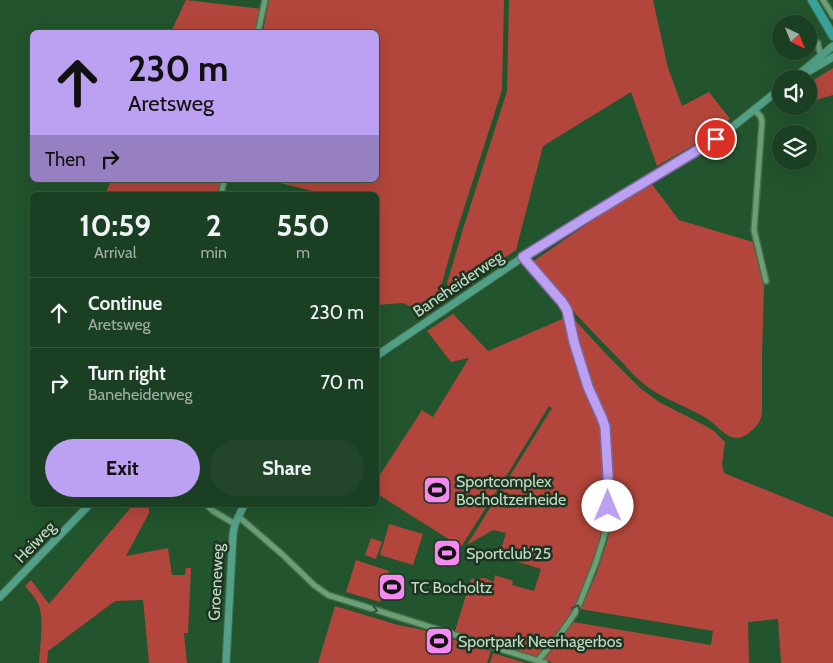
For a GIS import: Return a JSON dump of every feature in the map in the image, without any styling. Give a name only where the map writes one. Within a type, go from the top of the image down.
[{"type":"main road","points":[[812,0],[833,36]]},
{"type":"street","points":[[258,30],[265,0]]},
{"type":"street","points":[[824,0],[833,16]]},
{"type":"street","points":[[818,43],[821,55]]},
{"type":"street","points":[[804,70],[833,46]]},
{"type":"street","points":[[810,70],[833,57]]},
{"type":"street","name":"Baneheiderweg","points":[[379,354],[523,257],[707,146],[772,95]]},
{"type":"street","points":[[754,109],[761,117],[762,122],[754,230],[766,281]]},
{"type":"street","points":[[523,257],[565,306],[588,387],[605,427],[608,476],[607,525],[596,562],[575,614],[539,661]]},
{"type":"street","name":"Heiweg","points":[[0,597],[86,507]]},
{"type":"street","points":[[209,507],[212,511],[235,524]]},
{"type":"street","name":"Groeneweg","points":[[226,663],[233,534],[235,524],[243,507]]},
{"type":"street","points":[[239,517],[283,555],[318,589],[328,595],[545,663]]},
{"type":"shaded area","points":[[186,0],[262,9],[257,30],[172,30]]},
{"type":"shaded area","points":[[269,0],[504,0],[502,90],[457,230],[440,290],[428,315],[403,303],[379,305],[379,192],[317,192],[276,182],[379,182],[379,30],[263,30]]},
{"type":"shaded area","points":[[509,0],[653,0],[668,68],[682,106],[709,92],[730,119],[711,135],[657,166],[631,92],[543,146],[516,250],[451,293],[447,283],[507,91]]},
{"type":"shaded area","points":[[833,68],[833,95],[817,100],[817,78]]},
{"type":"shaded area","points":[[110,182],[222,182],[220,192],[106,192]]},
{"type":"shaded area","points":[[651,183],[679,220],[753,242],[764,287],[762,413],[757,425],[743,436],[737,438],[727,435],[706,418],[645,385],[573,311],[568,302],[531,263],[620,201]]},
{"type":"shaded area","points":[[453,314],[488,351],[567,317],[580,374],[604,427],[607,506],[603,538],[576,607],[564,626],[539,656],[534,657],[455,631],[471,579],[485,578],[494,582],[495,575],[513,581],[512,585],[534,591],[541,569],[499,556],[506,533],[493,530],[467,545],[552,408],[549,406],[461,547],[379,495],[379,476],[422,410],[433,417],[469,358],[451,362],[427,331]]},
{"type":"shaded area","points":[[571,316],[640,388],[659,402],[714,431],[725,442],[722,464],[724,473],[833,517],[833,663],[781,663],[778,619],[748,622],[749,663],[553,663],[544,659],[573,622],[711,645],[713,631],[580,609],[596,575],[608,539],[612,507],[612,458],[608,426],[580,360]]},
{"type":"shaded area","points":[[131,507],[149,507],[149,513],[126,556],[168,548],[172,575],[185,575],[186,568],[191,568],[188,633],[184,633],[187,663],[149,663],[143,600],[115,601],[48,651],[47,663],[39,663],[41,618],[39,606],[25,586],[31,580],[49,604]]},
{"type":"shaded area","points":[[389,524],[423,534],[413,565],[380,555]]},
{"type":"shaded area","points":[[371,538],[382,542],[376,559],[365,555]]},
{"type":"shaded area","points":[[356,560],[389,571],[380,602],[346,592]]},
{"type":"shaded area","points":[[335,606],[491,651],[487,663],[318,663]]},
{"type":"shaded area","points":[[493,653],[526,663],[490,663]]},
{"type":"place","name":"Sportcomplex Bocholtzerheide","points":[[437,490]]},
{"type":"place","name":"Sportclub'25","points":[[447,553]]},
{"type":"place","name":"TC Bocholtz","points":[[392,587]]},
{"type":"place","name":"Sportpark Neerhagerbos","points":[[439,641]]},
{"type":"route","points":[[608,506],[605,427],[588,387],[574,342],[567,310],[523,257],[716,139]]}]
